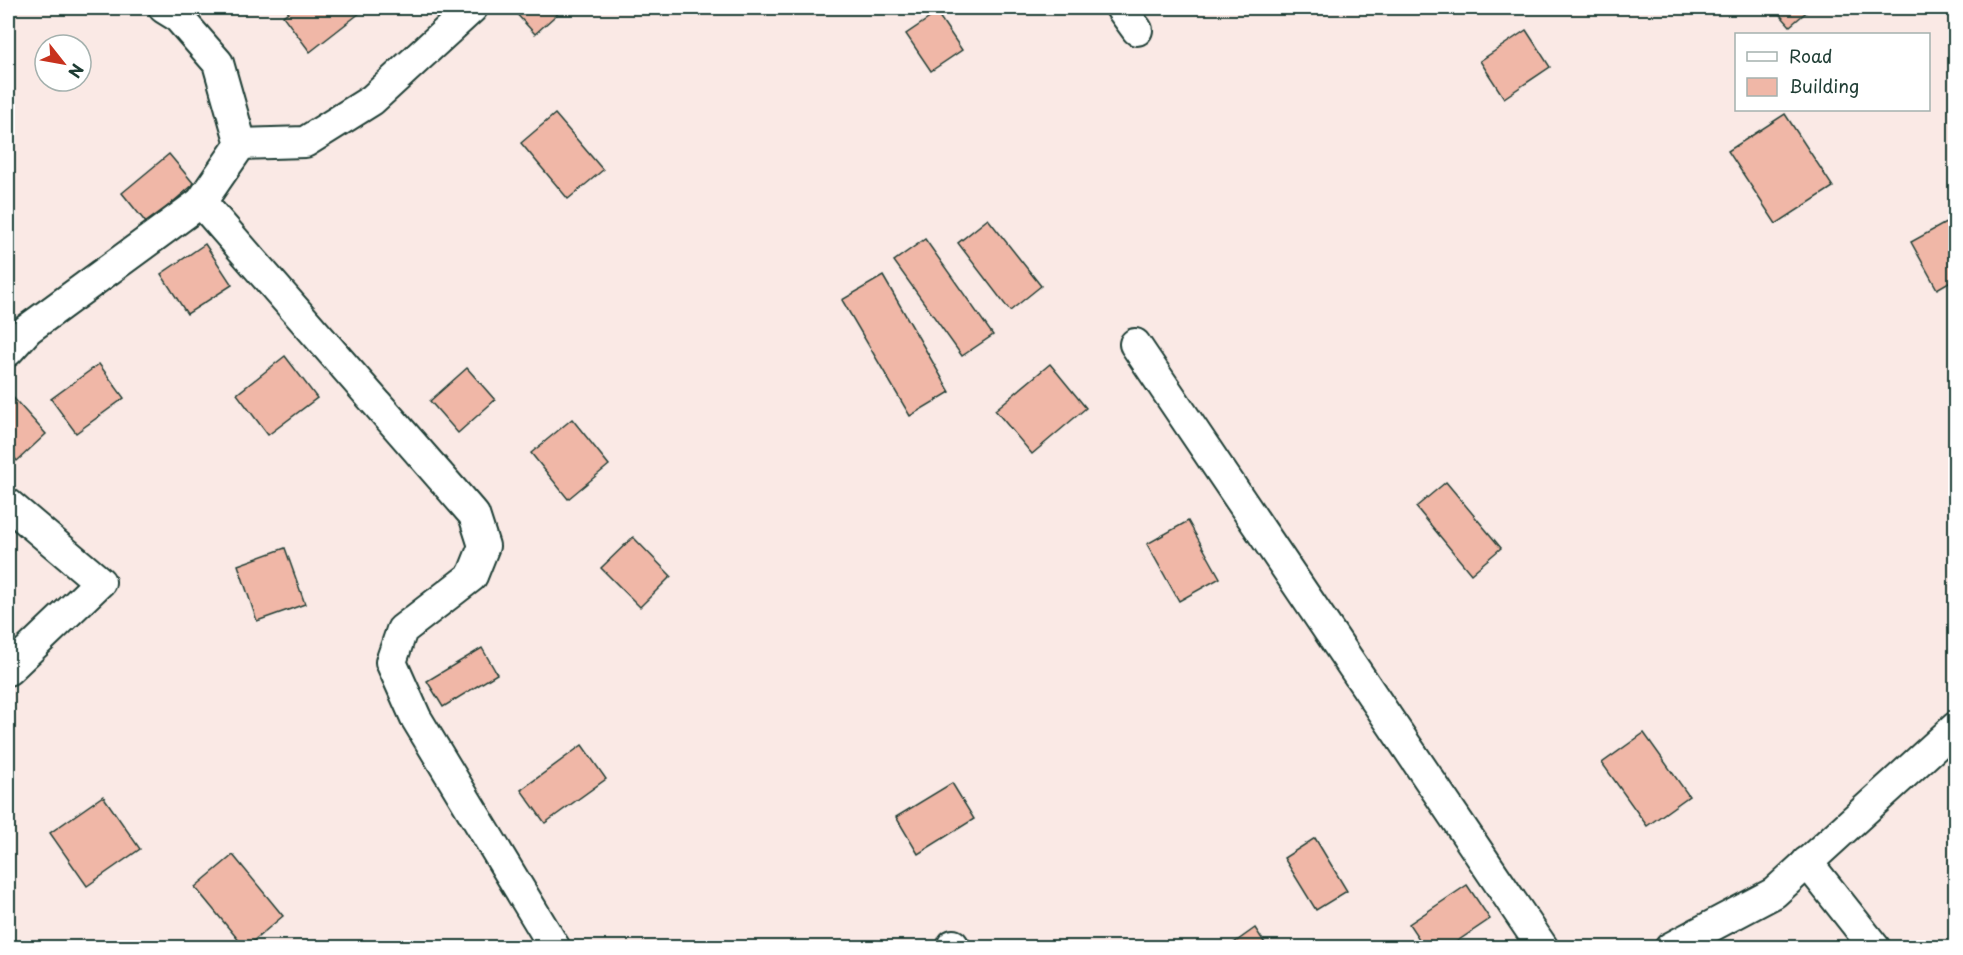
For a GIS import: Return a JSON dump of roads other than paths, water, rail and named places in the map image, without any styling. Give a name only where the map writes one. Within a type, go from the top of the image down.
[{"type":"street","points":[[164,8],[177,16],[218,63],[241,144]]},
{"type":"street","points":[[241,144],[305,142],[372,100],[472,8]]},
{"type":"street","points":[[8,351],[28,329],[201,202],[241,144]]},
{"type":"street","points":[[201,202],[474,515],[484,546],[472,576],[402,630],[392,662],[416,718],[555,948]]},
{"type":"street","points":[[1135,344],[1543,948]]},
{"type":"street","points":[[8,504],[100,582],[8,670]]},
{"type":"street","points":[[1670,948],[1774,893],[1956,727]]},
{"type":"street","points":[[1807,862],[1875,948]]}]
